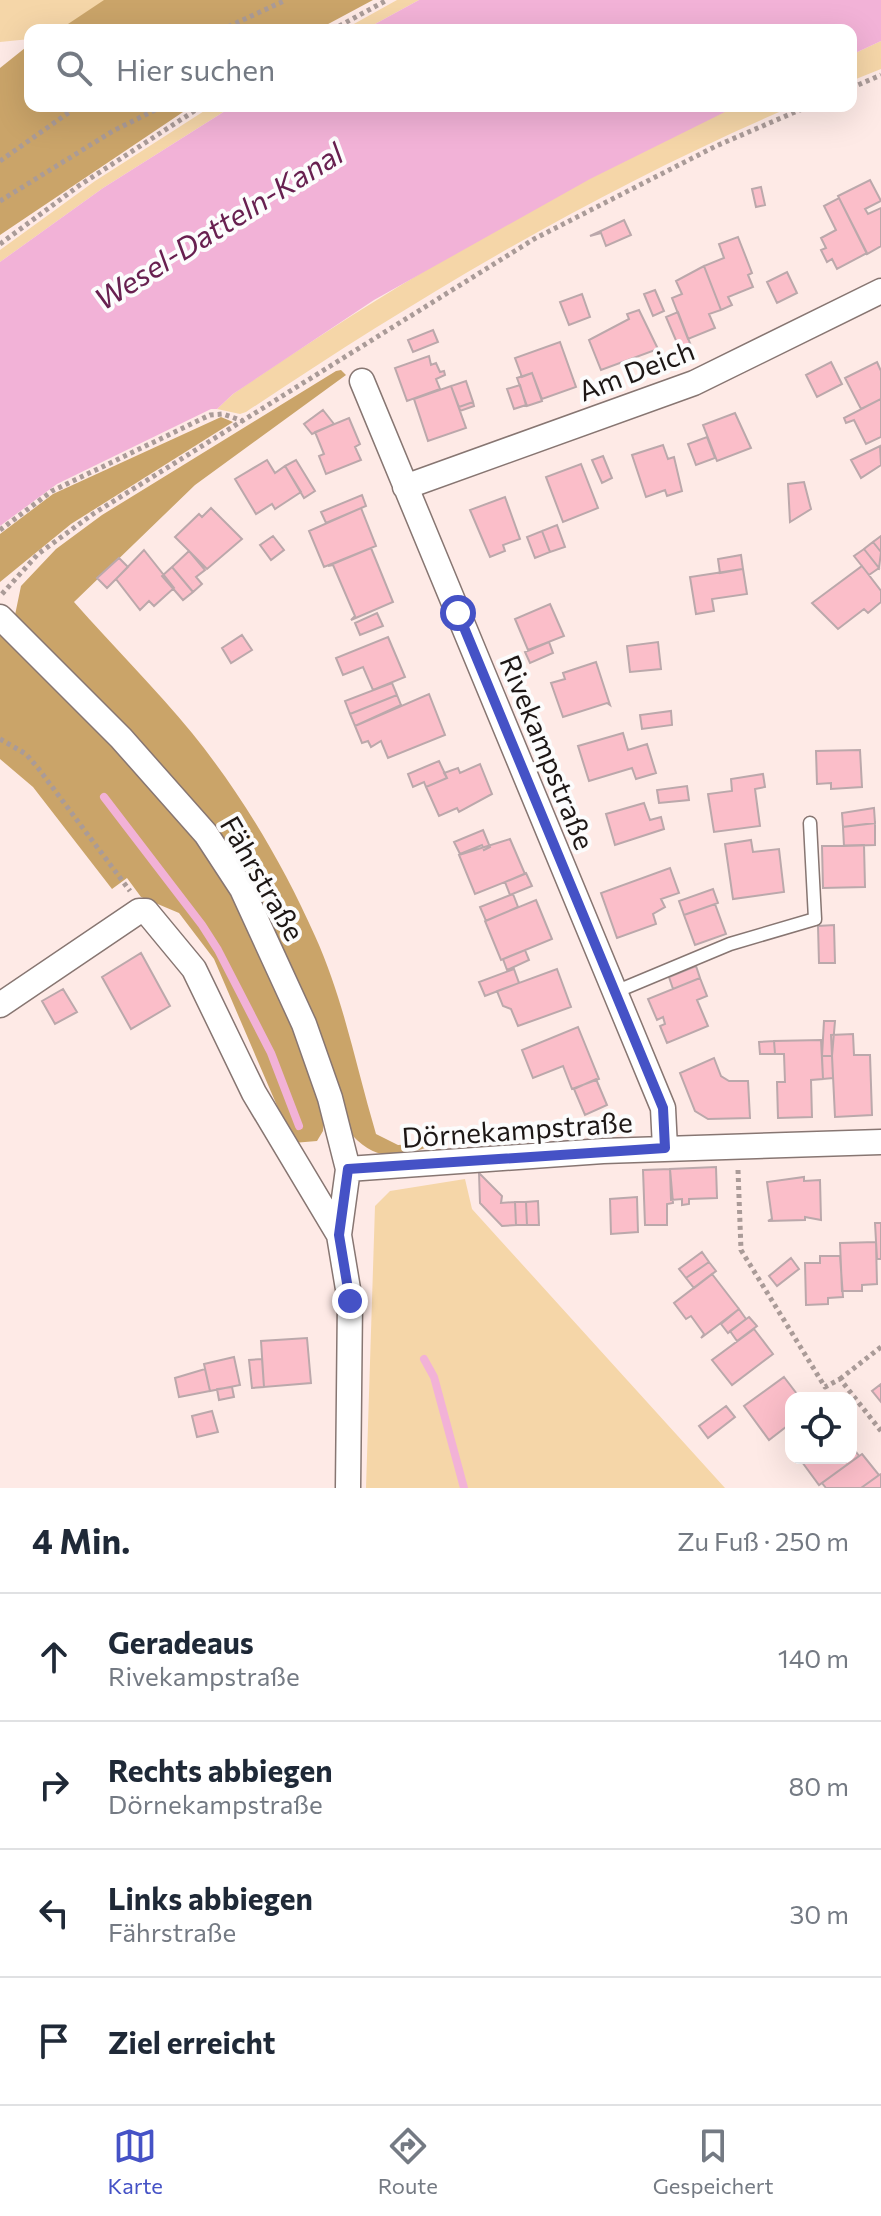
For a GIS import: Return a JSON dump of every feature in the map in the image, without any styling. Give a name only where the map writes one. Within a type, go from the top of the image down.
[{"type":"street","name":"Am Deich","points":[[405,487],[694,383],[881,291]]},
{"type":"street","name":"Rivekampstraße","points":[[362,381],[663,1108],[665,1148]]},
{"type":"street","name":"Fährstraße","points":[[0,617],[160,779],[206,834],[242,889],[304,1024],[330,1098],[348,1169],[339,1235],[350,1301],[348,1488]]},
{"type":"street","points":[[0,1005],[139,911],[146,911]]},
{"type":"street","name":"Fährstraße","points":[[146,911],[194,969],[254,1093],[339,1235]]},
{"type":"street","name":"Dörnekampstraße","points":[[348,1169],[665,1148],[881,1142]]},
{"type":"lane","points":[[615,992],[730,944],[815,919],[810,823]]},
{"type":"path","points":[[234,24],[286,0]]},
{"type":"path","points":[[343,24],[387,0]]},
{"type":"path","points":[[857,85],[881,75]]},
{"type":"path","points":[[0,161],[69,112]]},
{"type":"path","points":[[0,201],[113,131],[151,112]]},
{"type":"path","points":[[0,244],[80,185],[193,112]]},
{"type":"path","points":[[0,596],[38,554],[93,514],[534,239],[716,146],[795,112]]},
{"type":"path","points":[[0,530],[52,491],[210,415],[223,414],[244,421]]},
{"type":"path","points":[[0,739],[26,754],[38,768],[146,911]]},
{"type":"path","points":[[736,1147],[741,1250],[825,1387],[881,1347]]},
{"type":"path","points":[[840,1379],[881,1431]]},
{"type":"shaded area","points":[[0,0],[125,0],[90,24],[24,24],[24,40],[0,42]]},
{"type":"shaded area","points":[[104,0],[373,0],[328,24],[68,24]]},
{"type":"shaded area","points":[[397,0],[419,0],[375,24],[354,24]]},
{"type":"shaded area","points":[[881,41],[881,69],[857,79],[857,52]]},
{"type":"shaded area","points":[[24,49],[24,112],[183,112],[0,235],[0,68]]},
{"type":"shaded area","points":[[203,112],[223,112],[103,188],[0,262],[0,250],[95,181]]},
{"type":"shaded area","points":[[724,112],[780,112],[650,172],[512,246],[378,326],[246,412],[240,414],[217,409],[233,394],[416,276],[606,169]]},
{"type":"shaded area","points":[[341,370],[346,375],[195,485],[74,602],[192,733],[228,781],[275,856],[325,960],[342,1009],[376,1134],[398,1145],[443,1142],[395,1155],[374,1151],[352,1135],[258,906],[15,615],[21,586],[56,549],[102,515]]},
{"type":"shaded area","points":[[221,417],[233,422],[71,524],[0,582],[0,534],[53,494]]},
{"type":"shaded area","points":[[0,630],[181,814],[254,925],[325,1105],[323,1131],[317,1141],[293,1143],[214,959],[179,913],[141,897],[127,878],[112,889],[33,787],[0,759]]},
{"type":"shaded area","points":[[465,1179],[472,1209],[725,1488],[366,1488],[375,1206],[390,1191]]},
{"type":"water","points":[[419,0],[881,0],[881,41],[857,52],[857,24],[375,24]]},
{"type":"water","name":"Wesel-Datteln-Kanal","points":[[223,112],[725,112],[590,179],[374,300],[233,394],[217,409],[211,409],[57,484],[0,526],[0,262],[103,188]]},
{"type":"building","points":[[870,180],[881,201],[865,209],[868,214],[881,208],[881,246],[867,254],[838,196]]},
{"type":"building","points":[[761,187],[765,205],[756,207],[752,189]]},
{"type":"building","points":[[839,198],[867,253],[837,269],[832,259],[827,262],[821,250],[826,248],[821,238],[836,230],[824,206]]},
{"type":"building","points":[[624,220],[631,235],[606,246],[601,233],[590,236]]},
{"type":"building","points":[[738,237],[752,273],[748,275],[753,287],[728,297],[732,305],[721,310],[704,266],[724,258],[719,244]]},
{"type":"building","points":[[704,266],[721,310],[709,314],[715,328],[688,339],[672,298],[682,294],[676,281]]},
{"type":"building","points":[[787,272],[797,293],[777,303],[767,282]]},
{"type":"building","points":[[655,290],[664,311],[653,316],[644,294]]},
{"type":"building","points":[[582,294],[590,317],[569,325],[560,302]]},
{"type":"building","points":[[639,310],[658,349],[601,370],[589,340],[629,319],[627,314]]},
{"type":"building","points":[[678,312],[691,346],[680,350],[666,317]]},
{"type":"building","points":[[433,330],[438,342],[413,352],[408,340]]},
{"type":"building","points":[[560,342],[576,387],[542,399],[532,373],[522,377],[515,358]]},
{"type":"building","points":[[429,356],[431,365],[436,363],[440,372],[444,371],[445,375],[436,379],[440,389],[407,401],[395,368]]},
{"type":"building","points":[[831,362],[842,384],[817,397],[806,375]]},
{"type":"building","points":[[877,362],[881,371],[881,399],[861,409],[845,378]]},
{"type":"building","points":[[532,373],[542,401],[527,406],[517,378]]},
{"type":"building","points":[[466,381],[473,402],[459,407],[451,386]]},
{"type":"building","points":[[520,385],[526,405],[514,409],[507,389]]},
{"type":"building","points":[[451,386],[466,428],[428,441],[414,399]]},
{"type":"building","points":[[881,399],[881,437],[866,444],[854,420],[846,423],[844,418]]},
{"type":"building","points":[[473,402],[474,406],[460,411],[459,407]]},
{"type":"building","points":[[323,410],[334,424],[312,434],[304,424]]},
{"type":"building","points":[[735,413],[751,448],[717,461],[703,425]]},
{"type":"building","points":[[349,418],[360,444],[355,447],[361,460],[326,474],[319,456],[324,454],[315,432]]},
{"type":"building","points":[[707,437],[715,458],[696,465],[688,444]]},
{"type":"building","points":[[663,445],[668,459],[674,457],[682,491],[667,496],[665,490],[646,497],[632,455]]},
{"type":"building","points":[[880,446],[881,465],[861,478],[851,460]]},
{"type":"building","points":[[603,456],[612,478],[602,483],[592,460]]},
{"type":"building","points":[[267,460],[275,473],[285,466],[301,492],[275,509],[272,504],[256,514],[235,479]]},
{"type":"building","points":[[296,460],[315,491],[304,498],[285,466]]},
{"type":"building","points":[[581,464],[598,508],[563,522],[546,477]]},
{"type":"building","points":[[804,482],[811,509],[790,522],[788,484]]},
{"type":"building","points":[[362,495],[366,506],[326,523],[321,512]]},
{"type":"building","points":[[505,497],[520,539],[503,545],[505,551],[490,557],[470,510]]},
{"type":"building","points":[[211,508],[242,539],[207,569],[175,537],[199,514],[202,517]]},
{"type":"building","points":[[361,508],[376,546],[324,567],[309,531]]},
{"type":"building","points":[[557,525],[565,547],[550,552],[542,531]]},
{"type":"building","points":[[542,531],[550,552],[535,558],[527,537]]},
{"type":"building","points":[[273,536],[284,550],[271,560],[260,545]]},
{"type":"building","points":[[881,536],[881,552],[873,542]]},
{"type":"building","points":[[873,542],[881,552],[879,568],[864,549]]},
{"type":"building","points":[[371,548],[393,602],[351,620],[355,616],[333,565],[328,566]]},
{"type":"building","points":[[864,549],[879,568],[869,575],[854,556]]},
{"type":"building","points":[[144,550],[174,588],[154,606],[149,601],[140,610],[116,579]]},
{"type":"building","points":[[189,551],[205,570],[196,577],[202,584],[193,592],[172,567]]},
{"type":"building","points":[[741,555],[743,569],[720,573],[718,559]]},
{"type":"building","points":[[119,558],[128,567],[107,588],[97,578]]},
{"type":"building","points":[[862,566],[881,591],[881,602],[868,613],[864,609],[838,629],[812,603]]},
{"type":"building","points":[[172,567],[193,592],[183,600],[162,576]]},
{"type":"building","points":[[743,569],[747,594],[712,599],[714,611],[696,614],[690,577]]},
{"type":"building","points":[[550,604],[564,636],[528,650],[515,619]]},
{"type":"building","points":[[377,613],[383,626],[360,635],[355,623]]},
{"type":"building","points":[[242,635],[252,650],[231,663],[222,648]]},
{"type":"building","points":[[388,637],[405,677],[373,690],[363,667],[343,675],[336,658]]},
{"type":"building","points":[[549,642],[553,653],[530,663],[525,652]]},
{"type":"building","points":[[658,642],[661,669],[630,672],[627,646]]},
{"type":"building","points":[[596,662],[610,705],[607,703],[563,717],[551,683],[565,679],[563,673]]},
{"type":"building","points":[[392,683],[397,695],[350,714],[345,701]]},
{"type":"building","points":[[429,694],[445,735],[388,758],[381,741],[371,747],[368,741],[362,743],[355,726]]},
{"type":"building","points":[[397,695],[401,705],[355,726],[350,714]]},
{"type":"building","points":[[671,711],[672,725],[642,729],[640,715]]},
{"type":"building","points":[[623,733],[628,750],[647,744],[656,773],[636,779],[632,768],[589,781],[578,746]]},
{"type":"building","points":[[860,750],[862,787],[831,789],[831,783],[817,784],[816,751]]},
{"type":"building","points":[[439,761],[447,778],[426,787],[424,782],[413,787],[408,774]]},
{"type":"building","points":[[480,764],[492,794],[459,812],[457,808],[439,816],[426,787],[447,778],[444,773],[458,768],[460,773]]},
{"type":"building","points":[[763,774],[765,787],[755,789],[760,826],[714,832],[708,794],[732,791],[731,779]]},
{"type":"building","points":[[687,786],[689,800],[659,803],[657,790]]},
{"type":"building","points":[[644,803],[650,820],[661,817],[664,829],[615,845],[606,814]]},
{"type":"building","points":[[874,808],[875,823],[843,827],[842,813]]},
{"type":"building","points":[[875,823],[875,845],[844,846],[843,827]]},
{"type":"building","points":[[483,830],[490,847],[484,850],[482,845],[460,854],[454,842]]},
{"type":"building","points":[[510,839],[525,874],[475,894],[459,855]]},
{"type":"building","points":[[751,840],[753,852],[779,849],[784,892],[733,899],[725,844]]},
{"type":"building","points":[[864,845],[865,887],[823,888],[822,846]]},
{"type":"building","points":[[670,868],[679,893],[661,899],[665,907],[653,914],[656,924],[617,938],[601,893]]},
{"type":"building","points":[[526,873],[532,886],[510,895],[505,882]]},
{"type":"building","points":[[713,889],[718,903],[684,915],[679,901]]},
{"type":"building","points":[[513,894],[518,907],[486,921],[480,907]]},
{"type":"building","points":[[536,900],[552,939],[501,960],[485,921]]},
{"type":"building","points":[[715,904],[726,934],[695,945],[684,915]]},
{"type":"building","points":[[834,925],[835,963],[819,963],[818,926]]},
{"type":"building","points":[[525,950],[529,960],[507,970],[503,959]]},
{"type":"building","points":[[141,953],[170,1006],[131,1029],[102,977]]},
{"type":"building","points":[[696,966],[700,978],[673,989],[669,977]]},
{"type":"building","points":[[514,969],[519,983],[485,996],[479,982]]},
{"type":"building","points":[[557,969],[571,1007],[518,1026],[511,1009],[503,1006],[497,991]]},
{"type":"building","points":[[700,978],[707,996],[697,1000],[708,1026],[667,1043],[660,1026],[665,1024],[663,1017],[657,1020],[648,999]]},
{"type":"building","points":[[63,989],[77,1012],[55,1024],[42,1001]]},
{"type":"building","points":[[824,1021],[835,1021],[832,1056],[822,1056]]},
{"type":"building","points":[[578,1027],[599,1079],[572,1089],[563,1066],[533,1078],[522,1050]]},
{"type":"building","points":[[853,1034],[854,1055],[870,1055],[872,1115],[835,1117],[831,1035]]},
{"type":"building","points":[[821,1040],[823,1079],[811,1080],[812,1117],[778,1118],[777,1082],[785,1082],[784,1054],[775,1054],[774,1041]]},
{"type":"building","points":[[774,1041],[775,1054],[760,1054],[759,1042]]},
{"type":"building","points":[[822,1056],[832,1056],[833,1078],[823,1079]]},
{"type":"building","points":[[714,1058],[721,1076],[729,1081],[748,1081],[750,1118],[708,1119],[695,1111],[680,1073]]},
{"type":"building","points":[[596,1079],[607,1105],[585,1115],[574,1089]]},
{"type":"building","points":[[716,1167],[717,1198],[689,1199],[689,1204],[682,1205],[682,1199],[671,1200],[670,1169]]},
{"type":"building","points":[[670,1169],[673,1203],[667,1204],[667,1225],[645,1225],[643,1170]]},
{"type":"building","points":[[479,1173],[502,1196],[501,1203],[515,1202],[516,1225],[502,1226],[480,1203]]},
{"type":"building","points":[[804,1177],[804,1181],[820,1180],[821,1220],[805,1217],[805,1220],[768,1221],[772,1219],[767,1182]]},
{"type":"building","points":[[637,1197],[638,1232],[611,1234],[610,1199]]},
{"type":"building","points":[[538,1201],[539,1225],[527,1225],[526,1202]]},
{"type":"building","points":[[515,1202],[526,1202],[527,1225],[516,1225]]},
{"type":"building","points":[[875,1223],[881,1223],[881,1259],[877,1259]]},
{"type":"building","points":[[876,1242],[877,1284],[862,1285],[862,1291],[842,1291],[840,1243]]},
{"type":"building","points":[[702,1252],[709,1262],[686,1278],[679,1269]]},
{"type":"building","points":[[820,1256],[840,1256],[843,1297],[828,1298],[828,1304],[806,1305],[805,1263],[820,1263]]},
{"type":"building","points":[[791,1258],[799,1269],[777,1286],[769,1276]]},
{"type":"building","points":[[709,1262],[716,1271],[694,1288],[686,1278]]},
{"type":"building","points":[[712,1274],[739,1309],[701,1338],[704,1334],[691,1316],[686,1319],[674,1303]]},
{"type":"building","points":[[739,1309],[746,1319],[728,1333],[721,1324]]},
{"type":"building","points":[[749,1317],[757,1326],[737,1341],[730,1331]]},
{"type":"building","points":[[754,1329],[773,1354],[732,1385],[712,1360]]},
{"type":"building","points":[[307,1338],[311,1383],[264,1387],[261,1341]]},
{"type":"building","points":[[234,1357],[240,1385],[210,1391],[204,1364]]},
{"type":"building","points":[[262,1359],[264,1387],[252,1388],[249,1360]]},
{"type":"building","points":[[205,1369],[210,1391],[179,1397],[175,1378]]},
{"type":"building","points":[[784,1377],[795,1392],[785,1392],[785,1428],[769,1440],[744,1406]]},
{"type":"building","points":[[881,1384],[881,1402],[872,1391]]},
{"type":"building","points":[[232,1387],[234,1397],[219,1400],[217,1389]]},
{"type":"building","points":[[726,1406],[735,1417],[708,1438],[699,1426]]},
{"type":"building","points":[[212,1411],[218,1432],[197,1437],[192,1416]]},
{"type":"building","points":[[862,1454],[879,1475],[861,1488],[826,1488],[822,1483],[848,1464],[857,1464],[857,1458]]},
{"type":"building","points":[[803,1464],[848,1464],[819,1485]]},
{"type":"building","points":[[879,1475],[881,1488],[861,1488]]},
{"type":"waterway","points":[[104,797],[218,950],[271,1053],[299,1126]]},
{"type":"waterway","points":[[424,1359],[434,1377],[464,1488]]},
{"type":"route","points":[[350,1301],[339,1235],[348,1169],[665,1148],[663,1108],[458,613]]}]
